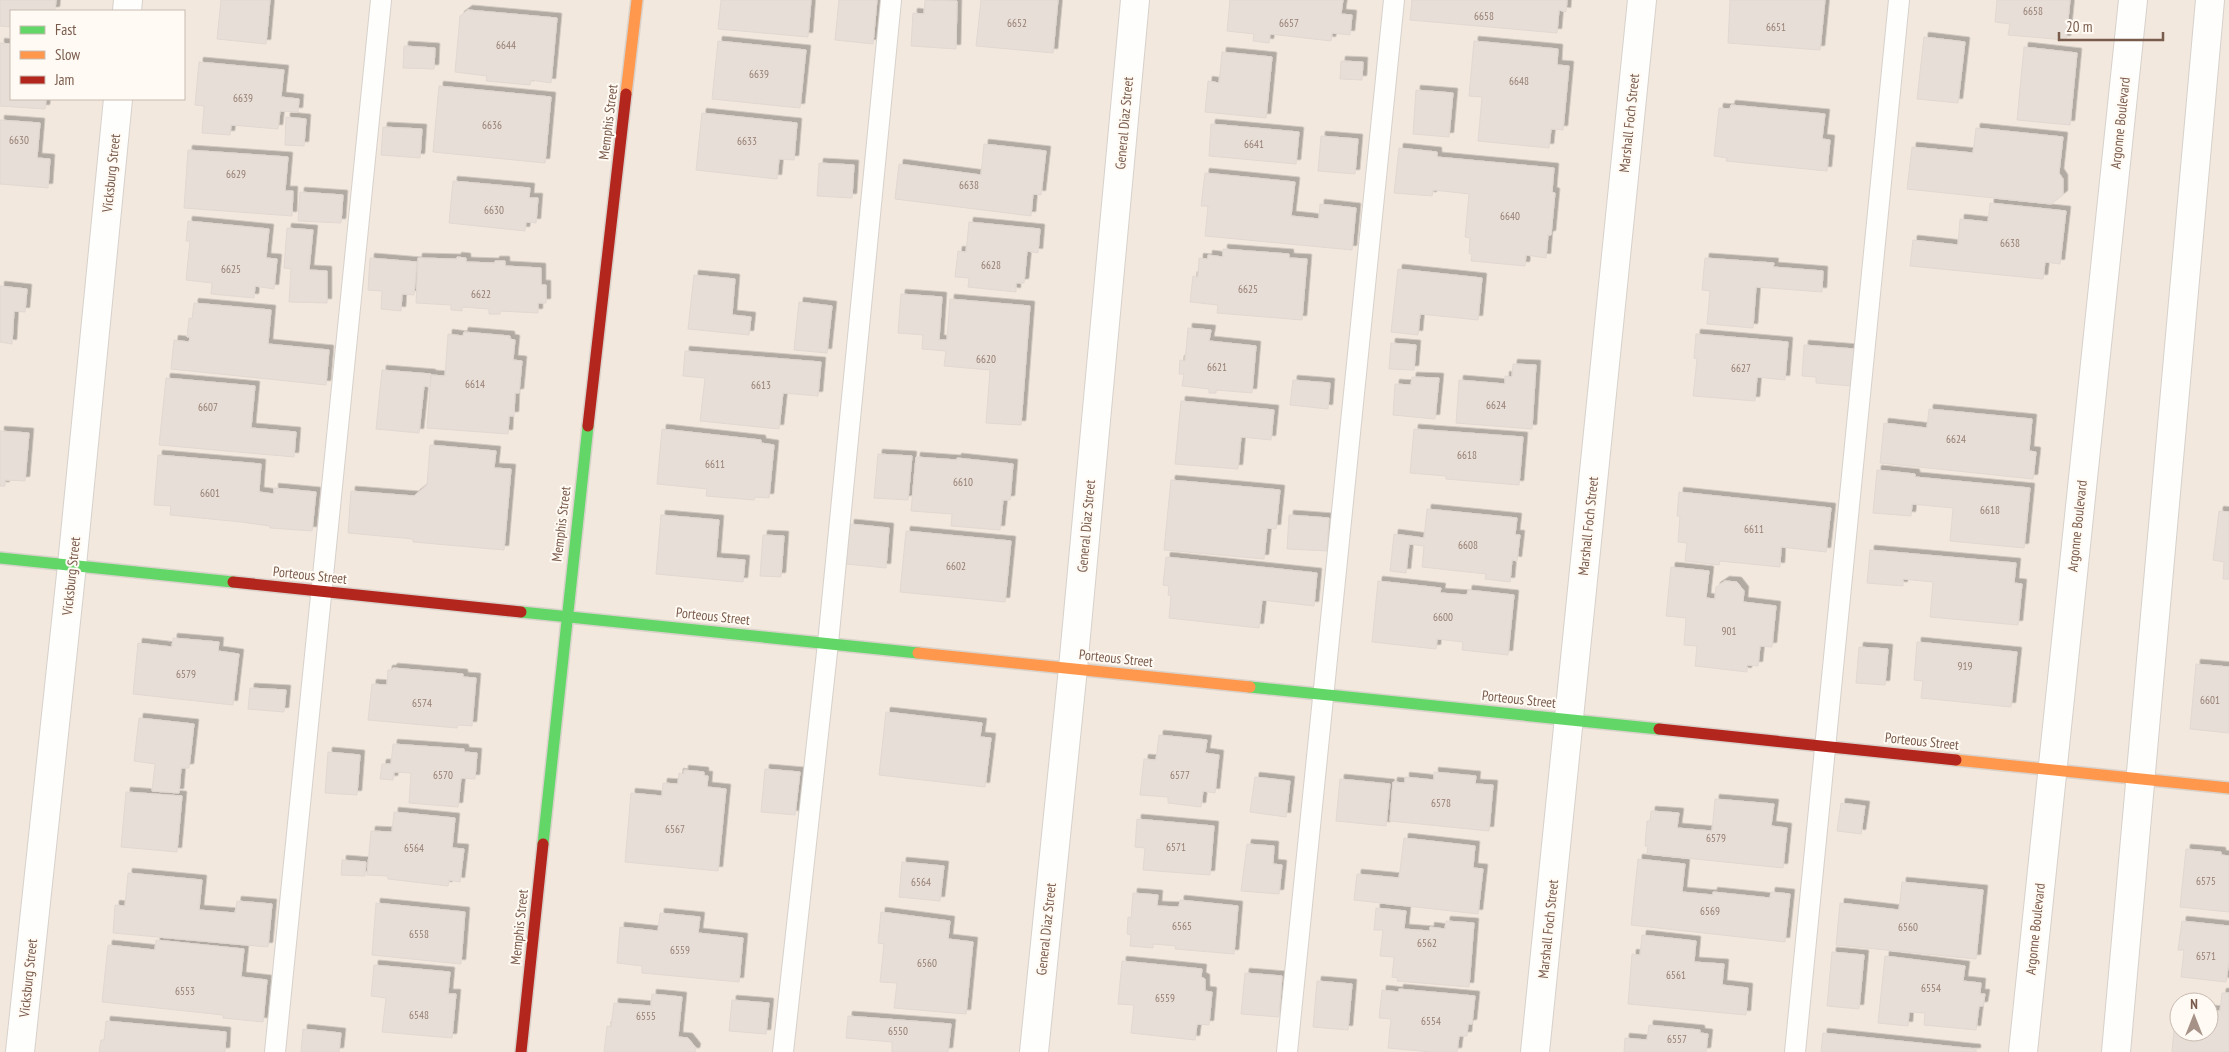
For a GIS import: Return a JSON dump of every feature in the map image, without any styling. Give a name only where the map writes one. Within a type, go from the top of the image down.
[{"type":"street","name":"Memphis Street","points":[[521,1052],[566,616],[637,0]]},
{"type":"street","name":"General Diaz Street","points":[[1034,1052],[1073,668],[1135,0]]},
{"type":"street","name":"Marshall Foch Street","points":[[1535,1052],[1642,0]]},
{"type":"street","name":"Argonne Boulevard","points":[[2022,1052],[2133,0]]},
{"type":"street","points":[[2116,1052],[2210,0]]},
{"type":"street","name":"Vicksburg Street","points":[[20,1052],[72,565],[118,100]]},
{"type":"street","name":"Porteous Street","points":[[0,558],[2229,788]]},
{"type":"lane","points":[[275,1052],[381,0]]},
{"type":"lane","points":[[783,1052],[828,643],[891,0]]},
{"type":"lane","points":[[1287,1052],[1325,694],[1394,0]]},
{"type":"lane","points":[[1795,1052],[1899,0]]},
{"type":"shaded area","points":[[0,0],[2229,0],[2229,1052],[0,1052]]},
{"type":"building","points":[[0,0],[56,0],[55,10],[10,10],[10,27],[0,26]]},
{"type":"building","points":[[221,0],[270,0],[266,44],[217,39]]},
{"type":"building","points":[[721,0],[811,0],[808,37],[718,29]]},
{"type":"building","points":[[839,0],[877,0],[873,44],[835,40]]},
{"type":"building","points":[[925,0],[957,1],[956,49],[911,46],[913,13],[924,14]]},
{"type":"building","points":[[981,0],[1058,0],[1053,53],[976,46]]},
{"type":"building","points":[[1230,0],[1343,0],[1341,14],[1352,15],[1350,35],[1332,33],[1331,41],[1270,34],[1269,43],[1253,41],[1254,34],[1227,31]]},
{"type":"building","points":[[1412,0],[1567,0],[1566,12],[1559,10],[1557,33],[1410,20]]},
{"type":"building","points":[[1730,0],[1825,0],[1820,50],[1728,43]]},
{"type":"building","points":[[1997,0],[2070,0],[2066,40],[2008,35],[2010,24],[1995,22]]},
{"type":"building","points":[[468,10],[557,18],[551,83],[531,80],[530,85],[486,81],[487,76],[455,72],[460,16]]},
{"type":"building","points":[[1924,37],[1965,42],[1958,103],[1917,99]]},
{"type":"building","points":[[718,41],[806,50],[800,108],[712,99]]},
{"type":"building","points":[[1474,41],[1558,49],[1557,65],[1569,66],[1563,130],[1551,129],[1549,148],[1478,141],[1482,97],[1469,96]]},
{"type":"building","points":[[0,43],[10,44],[10,100],[46,100],[45,109],[0,106]]},
{"type":"building","points":[[404,46],[435,48],[434,69],[403,68]]},
{"type":"building","points":[[2024,47],[2077,53],[2070,125],[2017,120]]},
{"type":"building","points":[[1222,52],[1272,57],[1266,118],[1205,112],[1208,81],[1219,83]]},
{"type":"building","points":[[1341,61],[1363,62],[1362,80],[1340,79]]},
{"type":"building","points":[[199,62],[284,70],[281,97],[299,99],[298,112],[280,111],[278,129],[231,125],[230,135],[202,133],[204,106],[195,105]]},
{"type":"building","points":[[439,86],[551,97],[545,163],[433,152]]},
{"type":"building","points":[[1416,90],[1453,93],[1449,137],[1413,134]]},
{"type":"building","points":[[1731,105],[1825,114],[1822,139],[1830,140],[1827,171],[1726,161],[1727,158],[1714,156],[1719,108],[1730,109]]},
{"type":"building","points":[[702,113],[797,123],[794,160],[779,159],[777,179],[696,170]]},
{"type":"building","points":[[286,117],[306,119],[304,146],[285,145]]},
{"type":"building","points":[[0,120],[40,123],[37,158],[50,159],[48,188],[0,184]]},
{"type":"building","points":[[1211,124],[1299,132],[1296,164],[1209,156]]},
{"type":"building","points":[[383,127],[422,129],[420,158],[381,155]]},
{"type":"building","points":[[1976,128],[2063,137],[2059,173],[2063,179],[2063,195],[2051,204],[1907,189],[1912,147],[1973,153]]},
{"type":"building","points":[[1321,136],[1358,139],[1355,174],[1318,171]]},
{"type":"building","points":[[984,144],[1046,151],[1041,195],[1033,194],[1031,216],[895,199],[899,164],[981,175]]},
{"type":"building","points":[[1399,148],[1437,152],[1437,157],[1554,168],[1552,192],[1555,193],[1551,235],[1548,235],[1546,258],[1526,255],[1525,266],[1471,261],[1472,255],[1469,253],[1470,238],[1465,237],[1469,194],[1433,190],[1432,196],[1394,193]]},
{"type":"building","points":[[188,150],[288,157],[285,191],[293,191],[292,216],[184,208]]},
{"type":"building","points":[[819,163],[854,165],[852,198],[817,196]]},
{"type":"building","points":[[1205,173],[1295,182],[1291,216],[1319,219],[1320,204],[1356,208],[1352,250],[1205,236],[1208,206],[1201,206]]},
{"type":"building","points":[[453,181],[530,188],[529,198],[538,198],[536,223],[526,222],[525,231],[449,223]]},
{"type":"building","points":[[300,192],[343,195],[341,223],[298,221]]},
{"type":"building","points":[[1990,203],[2066,211],[2060,264],[2045,262],[2043,279],[1910,266],[1913,240],[1958,245],[1960,219],[1988,222]]},
{"type":"building","points":[[188,221],[269,229],[266,258],[277,259],[274,289],[255,286],[254,298],[211,294],[212,283],[186,280],[190,241],[186,241]]},
{"type":"building","points":[[969,222],[1040,229],[1038,253],[1027,251],[1024,283],[1016,283],[1016,292],[968,287],[969,278],[955,277],[958,251],[966,252]]},
{"type":"building","points":[[287,228],[313,230],[309,270],[327,271],[327,303],[289,302],[291,269],[284,268]]},
{"type":"building","points":[[1223,249],[1289,254],[1289,258],[1307,259],[1302,320],[1217,313],[1218,305],[1190,302],[1193,276],[1198,277],[1199,258],[1208,259],[1208,255],[1223,257]]},
{"type":"building","points":[[457,257],[466,258],[466,262],[495,263],[495,261],[505,261],[505,266],[541,268],[541,285],[546,285],[546,303],[538,303],[538,313],[500,311],[500,314],[489,314],[489,309],[462,307],[462,311],[451,310],[451,305],[416,303],[418,258],[457,259]]},
{"type":"building","points":[[370,258],[417,262],[414,295],[402,294],[401,311],[381,309],[382,291],[368,290]]},
{"type":"building","points":[[1705,258],[1774,263],[1773,267],[1823,271],[1822,292],[1756,287],[1753,328],[1707,324],[1710,291],[1702,290]]},
{"type":"building","points":[[1398,269],[1482,278],[1478,320],[1420,314],[1418,335],[1391,332]]},
{"type":"building","points":[[694,275],[735,279],[732,315],[751,317],[749,335],[688,329]]},
{"type":"building","points":[[0,286],[27,289],[25,312],[14,311],[12,344],[0,342]]},
{"type":"building","points":[[901,294],[942,297],[939,340],[947,340],[950,299],[1030,306],[1021,425],[986,423],[990,370],[944,366],[946,351],[922,349],[923,335],[898,333]]},
{"type":"building","points":[[799,302],[832,306],[827,353],[794,350]]},
{"type":"building","points":[[194,303],[271,310],[268,344],[329,350],[326,385],[171,369],[174,340],[189,342],[190,337],[187,337],[189,318],[192,319]]},
{"type":"building","points":[[1188,328],[1211,330],[1209,341],[1256,346],[1252,393],[1216,390],[1216,393],[1209,393],[1209,389],[1182,386],[1184,374],[1179,374],[1180,360],[1185,361]]},
{"type":"building","points":[[464,332],[510,336],[510,339],[515,340],[513,360],[522,361],[519,393],[515,393],[514,416],[509,416],[508,434],[427,428],[431,375],[445,376],[448,334],[463,336]]},
{"type":"building","points":[[1696,334],[1788,342],[1785,380],[1757,377],[1755,401],[1693,396],[1697,359],[1694,358]]},
{"type":"building","points":[[1391,343],[1416,345],[1414,370],[1389,369]]},
{"type":"building","points":[[1804,345],[1855,349],[1852,386],[1816,383],[1816,377],[1802,376]]},
{"type":"building","points":[[685,351],[821,362],[818,396],[783,393],[779,429],[700,421],[705,378],[683,376]]},
{"type":"building","points":[[1513,364],[1536,365],[1532,429],[1456,423],[1459,380],[1505,384],[1505,376],[1512,377]]},
{"type":"building","points":[[382,370],[431,374],[430,387],[424,386],[419,433],[376,429]]},
{"type":"building","points":[[1412,377],[1439,378],[1435,419],[1393,415],[1395,384],[1411,385]]},
{"type":"building","points":[[166,378],[255,386],[251,428],[296,432],[294,457],[159,445]]},
{"type":"building","points":[[1293,380],[1330,383],[1328,409],[1290,405]]},
{"type":"building","points":[[1181,401],[1274,410],[1271,440],[1241,437],[1238,469],[1175,464]]},
{"type":"building","points":[[1929,409],[2032,419],[2029,451],[2036,452],[2033,479],[1880,463],[1884,423],[1927,428]]},
{"type":"building","points":[[662,429],[761,440],[761,443],[774,445],[769,498],[755,497],[754,500],[706,496],[707,489],[657,484]]},
{"type":"building","points":[[1414,429],[1523,437],[1519,485],[1446,479],[1446,476],[1410,473]]},
{"type":"building","points":[[0,431],[29,433],[25,481],[5,480],[5,486],[0,486]]},
{"type":"building","points":[[430,445],[496,451],[494,468],[511,469],[504,550],[413,542],[413,539],[348,533],[351,491],[414,496],[427,485]]},
{"type":"building","points":[[878,454],[912,456],[908,500],[874,498]]},
{"type":"building","points":[[158,455],[261,464],[259,492],[274,494],[274,488],[316,492],[312,531],[270,528],[270,526],[241,522],[170,515],[171,506],[154,505]]},
{"type":"building","points":[[916,457],[957,460],[957,458],[1013,464],[1010,500],[1003,500],[1000,530],[951,526],[952,514],[911,511]]},
{"type":"building","points":[[1877,470],[1915,474],[1915,477],[2030,488],[2024,548],[1950,541],[1953,508],[1912,504],[1911,516],[1873,513]]},
{"type":"building","points":[[1171,480],[1280,490],[1276,529],[1267,528],[1264,559],[1164,550]]},
{"type":"building","points":[[1679,492],[1831,508],[1826,552],[1781,547],[1780,567],[1720,561],[1719,565],[1685,561],[1687,543],[1678,542],[1680,516],[1677,516]]},
{"type":"building","points":[[1427,509],[1517,518],[1515,535],[1520,535],[1517,561],[1512,560],[1510,582],[1485,579],[1486,574],[1422,567],[1424,546],[1409,544],[1406,573],[1390,571],[1394,534],[1424,538]]},
{"type":"building","points":[[2219,511],[2229,512],[2229,579],[2223,579],[2224,562],[2213,560]]},
{"type":"building","points":[[661,515],[719,520],[716,558],[745,560],[743,582],[656,574]]},
{"type":"building","points":[[1289,515],[1329,518],[1327,551],[1287,549]]},
{"type":"building","points":[[850,524],[889,528],[886,568],[846,564]]},
{"type":"building","points":[[906,531],[1011,541],[1005,602],[900,592]]},
{"type":"building","points":[[763,535],[784,536],[781,577],[760,576]]},
{"type":"building","points":[[1870,550],[2016,563],[2014,583],[2022,584],[2018,625],[1930,617],[1933,582],[1903,579],[1903,586],[1867,583]]},
{"type":"building","points":[[1166,557],[1317,573],[1314,606],[1262,600],[1259,628],[1169,618],[1171,596],[1168,595],[1169,586],[1163,585]]},
{"type":"building","points":[[1671,567],[1709,571],[1706,598],[1715,599],[1716,587],[1725,581],[1737,582],[1744,591],[1743,602],[1776,606],[1772,647],[1760,646],[1758,666],[1747,665],[1747,672],[1695,666],[1697,646],[1684,645],[1686,618],[1666,616]]},
{"type":"building","points":[[1378,581],[1441,588],[1440,593],[1467,595],[1468,590],[1514,595],[1508,655],[1462,650],[1463,642],[1437,639],[1436,649],[1372,642]]},
{"type":"building","points":[[173,638],[219,642],[218,651],[239,654],[233,705],[133,694],[138,643],[172,647]]},
{"type":"building","points":[[1917,642],[2017,652],[2011,707],[1921,698],[1923,681],[1914,680]]},
{"type":"building","points":[[1859,647],[1888,649],[1885,685],[1856,683]]},
{"type":"building","points":[[2196,664],[2229,667],[2229,733],[2190,729]]},
{"type":"building","points":[[393,668],[463,674],[463,677],[476,678],[472,726],[458,725],[457,728],[368,720],[372,684],[387,685],[388,670]]},
{"type":"building","points":[[250,688],[286,690],[284,712],[248,709]]},
{"type":"building","points":[[886,712],[982,723],[980,737],[991,738],[985,787],[879,775]]},
{"type":"building","points":[[139,718],[194,724],[189,768],[181,768],[179,793],[152,791],[155,764],[134,761]]},
{"type":"building","points":[[1159,735],[1207,740],[1205,753],[1219,755],[1215,793],[1203,791],[1201,807],[1168,803],[1168,797],[1140,795],[1144,759],[1156,760]]},
{"type":"building","points":[[393,744],[464,749],[464,752],[477,753],[475,779],[461,778],[458,807],[409,803],[411,773],[394,772],[393,780],[380,779],[382,764],[391,764]]},
{"type":"building","points":[[328,752],[360,755],[357,795],[325,793]]},
{"type":"building","points":[[765,769],[800,772],[795,815],[761,812]]},
{"type":"building","points":[[684,770],[704,772],[704,776],[708,776],[707,787],[726,789],[718,871],[625,862],[631,793],[662,796],[663,783],[678,784],[679,773],[684,774]]},
{"type":"building","points":[[1434,772],[1476,776],[1475,784],[1493,785],[1489,831],[1390,821],[1393,782],[1405,783],[1405,777],[1434,780]]},
{"type":"building","points":[[1255,777],[1290,781],[1286,817],[1250,812]]},
{"type":"building","points":[[1340,779],[1390,784],[1386,826],[1336,821]]},
{"type":"building","points":[[126,792],[182,796],[177,852],[121,847]]},
{"type":"building","points":[[1715,799],[1774,804],[1771,826],[1787,828],[1783,868],[1647,854],[1648,846],[1645,846],[1647,821],[1650,821],[1651,811],[1679,813],[1677,828],[1712,831]]},
{"type":"building","points":[[1841,803],[1865,806],[1861,834],[1837,831]]},
{"type":"building","points":[[394,812],[455,818],[452,848],[464,849],[460,882],[449,880],[448,886],[388,879],[388,876],[367,875],[371,831],[392,832]]},
{"type":"building","points":[[1137,819],[1214,826],[1210,875],[1143,870],[1145,848],[1135,847]]},
{"type":"building","points":[[1404,838],[1475,846],[1473,868],[1483,869],[1478,914],[1354,900],[1357,874],[1399,878]]},
{"type":"building","points":[[1247,844],[1274,846],[1273,864],[1282,865],[1279,894],[1241,891]]},
{"type":"building","points":[[2186,849],[2221,852],[2221,855],[2229,856],[2229,912],[2180,907]]},
{"type":"building","points":[[1638,859],[1685,864],[1682,892],[1713,895],[1713,892],[1770,898],[1771,892],[1790,894],[1785,942],[1631,925]]},
{"type":"building","points":[[342,860],[366,862],[365,876],[341,875]]},
{"type":"building","points":[[902,862],[944,866],[940,901],[899,897]]},
{"type":"building","points":[[128,873],[202,880],[199,910],[235,913],[237,901],[272,904],[268,947],[113,933],[115,905],[125,906]]},
{"type":"building","points":[[1902,882],[1983,890],[1976,959],[1836,945],[1840,903],[1899,910]]},
{"type":"building","points":[[1133,893],[1158,895],[1157,906],[1179,907],[1180,900],[1238,906],[1234,954],[1175,949],[1176,946],[1153,944],[1153,948],[1130,946],[1131,935],[1127,934],[1128,917],[1131,918]]},
{"type":"building","points":[[376,903],[465,912],[461,964],[372,955]]},
{"type":"building","points":[[1376,908],[1406,911],[1404,929],[1430,931],[1430,927],[1445,929],[1446,921],[1474,923],[1469,987],[1397,981],[1398,978],[1392,977],[1394,957],[1380,956],[1383,930],[1374,930]]},
{"type":"building","points":[[881,912],[950,921],[948,939],[973,942],[966,1014],[894,1008],[897,983],[880,982],[884,944],[878,943]]},
{"type":"building","points":[[660,913],[700,917],[698,933],[743,938],[739,982],[642,973],[642,966],[617,963],[620,927],[658,931]]},
{"type":"building","points":[[2182,921],[2229,926],[2229,961],[2226,982],[2181,977],[2184,950],[2178,950]]},
{"type":"building","points":[[1642,935],[1696,941],[1694,962],[1724,964],[1722,985],[1748,988],[1746,1015],[1628,1004],[1632,954],[1640,955]]},
{"type":"building","points":[[156,940],[244,949],[241,977],[267,980],[263,1022],[223,1018],[223,1015],[102,1002],[108,945],[155,950]]},
{"type":"building","points":[[1832,952],[1864,955],[1859,1009],[1827,1006]]},
{"type":"building","points":[[1885,956],[1965,966],[1963,981],[1981,983],[1980,994],[1985,994],[1983,1006],[1979,1006],[1976,1030],[1924,1025],[1925,1013],[1909,1012],[1908,1026],[1878,1023]]},
{"type":"building","points":[[1122,961],[1202,969],[1201,977],[1205,979],[1205,991],[1212,992],[1209,1025],[1197,1024],[1195,1040],[1131,1033],[1134,1005],[1118,1004]]},
{"type":"building","points":[[374,965],[450,972],[448,994],[456,994],[452,1038],[382,1032],[386,998],[371,996]]},
{"type":"building","points":[[1245,973],[1282,976],[1279,1017],[1241,1014]]},
{"type":"building","points":[[1317,981],[1352,984],[1348,1030],[1313,1027]]},
{"type":"building","points":[[1399,989],[1475,996],[1472,1024],[1468,1024],[1467,1036],[1459,1036],[1457,1052],[1388,1048],[1391,1019],[1379,1018],[1382,990],[1399,992]]},
{"type":"building","points":[[2222,993],[2229,993],[2229,1052],[2172,1052],[2173,1042],[2219,1042]]},
{"type":"building","points":[[652,994],[682,997],[678,1037],[688,1038],[696,1048],[695,1052],[604,1052],[607,1026],[611,1027],[614,1003],[651,1006]]},
{"type":"building","points":[[732,1000],[769,1003],[766,1034],[729,1031]]},
{"type":"building","points":[[848,1016],[951,1024],[948,1052],[892,1052],[892,1042],[846,1038]]},
{"type":"building","points":[[106,1021],[226,1032],[225,1052],[99,1052],[101,1040],[104,1040]]},
{"type":"building","points":[[1649,1025],[1700,1030],[1700,1033],[1708,1034],[1706,1052],[1624,1052],[1625,1038],[1647,1040]]},
{"type":"building","points":[[303,1029],[341,1033],[339,1052],[301,1052]]},
{"type":"building","points":[[1823,1033],[1976,1049],[1976,1052],[1821,1052]]},
{"type":"traffic: fast","points":[[543,844],[588,426]]},
{"type":"traffic: fast","points":[[0,558],[233,582]]},
{"type":"traffic: fast","points":[[521,612],[918,653]]},
{"type":"traffic: fast","points":[[1250,687],[1659,729]]},
{"type":"traffic: slow","points":[[626,94],[637,0]]},
{"type":"traffic: slow","points":[[918,653],[1250,687]]},
{"type":"traffic: slow","points":[[1956,760],[2229,788]]},
{"type":"traffic: jam","points":[[588,426],[626,94]]},
{"type":"traffic: jam","points":[[233,582],[521,612]]},
{"type":"traffic: jam","points":[[1659,729],[1956,760]]},
{"type":"traffic: jam","points":[[521,1052],[543,844]]}]
